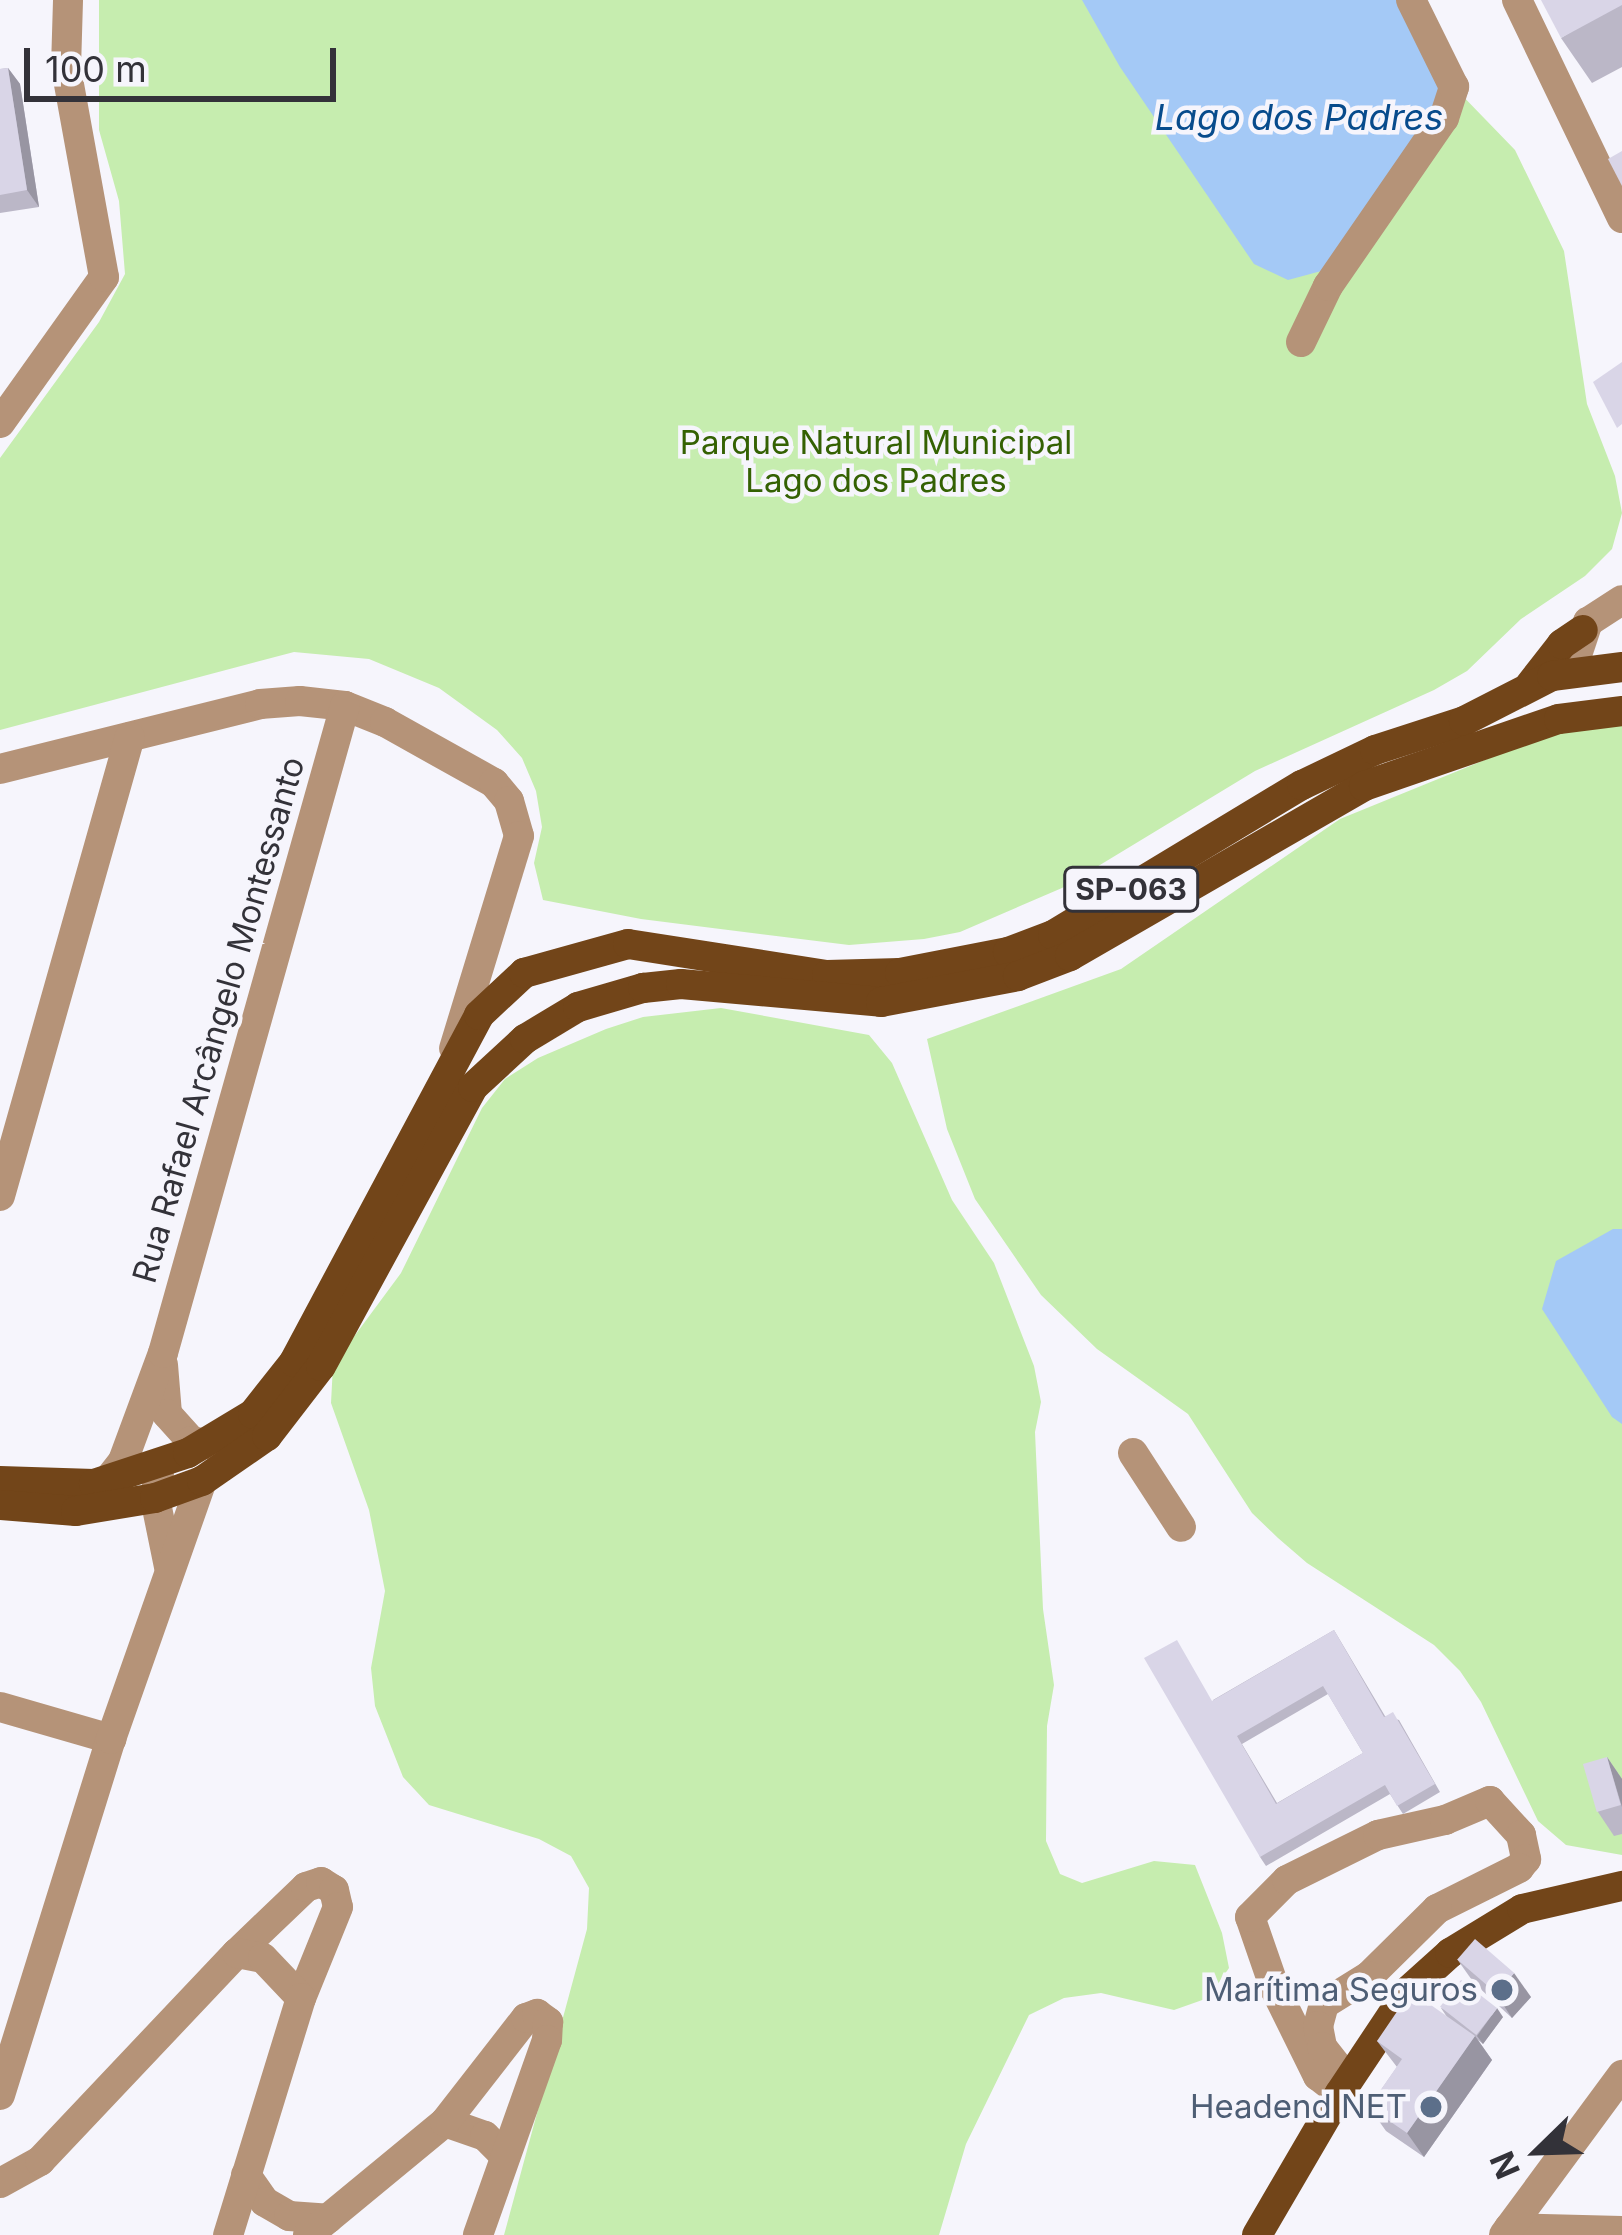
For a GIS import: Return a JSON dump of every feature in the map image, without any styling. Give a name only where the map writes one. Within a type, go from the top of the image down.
[{"type":"main road","points":[[1529,686],[1562,644],[1607,613]]},
{"type":"main road","name":"SP-063","points":[[515,973],[628,944],[827,975],[899,973],[1008,952],[1053,935],[1302,785],[1375,750],[1464,721],[1529,686],[1572,670],[1622,667]]},
{"type":"main road","name":"SP-063","points":[[0,1505],[76,1511],[155,1498],[202,1481],[267,1436],[295,1406],[473,1087],[503,1056],[578,1007],[643,988],[681,984],[881,1002],[1018,976],[1070,956],[1330,801],[1394,773],[1608,711],[1572,670]]},
{"type":"main road","points":[[0,1481],[57,1487],[109,1479],[163,1464],[208,1444],[253,1414],[294,1362],[450,1065],[515,973],[550,970],[570,984],[578,1007]]},
{"type":"main road","points":[[515,973],[544,1027]]},
{"type":"main road","points":[[1257,2235],[1344,2086],[1408,1991],[1467,1940],[1522,1909],[1622,1886]]},
{"type":"street","points":[[0,423],[104,277],[66,68],[68,0]]},
{"type":"street","points":[[1301,342],[1328,286],[1444,118],[1454,87],[1411,0]]},
{"type":"street","points":[[1562,3],[1522,11],[1622,218]]},
{"type":"street","points":[[1572,670],[1607,613]]},
{"type":"street","points":[[0,769],[260,704],[300,701],[345,706],[385,722],[494,784],[509,801],[519,836],[450,1065]]},
{"type":"street","name":"Rua Rafael Arcângelo Montessanto","points":[[109,1479],[132,1440],[163,1352],[345,706]]},
{"type":"street","points":[[0,1196],[130,737]]},
{"type":"street","points":[[496,919],[515,973]]},
{"type":"street","name":"Rua Rafael Arcângelo Montessanto","points":[[163,1352],[167,1414],[191,1441],[208,1444]]},
{"type":"street","points":[[1133,1453],[1181,1527]]},
{"type":"street","points":[[163,1464],[155,1498],[169,1567]]},
{"type":"street","points":[[0,2095],[111,1739],[202,1481]]},
{"type":"street","points":[[0,1707],[111,1739]]},
{"type":"street","points":[[1490,1801],[1521,1835],[1526,1859],[1519,1868],[1437,1909],[1369,1976],[1324,2004],[1318,2037],[1344,2086],[1318,2076],[1275,1989],[1250,1917],[1274,1890],[1378,1835],[1445,1820],[1490,1801]]},
{"type":"street","points":[[0,2183],[40,2161],[250,1955],[306,1887],[321,1882],[334,1890],[338,1907],[301,1997],[228,2235]]},
{"type":"street","points":[[250,1955],[301,1997]]},
{"type":"street","points":[[1275,1989],[1324,2004]]},
{"type":"street","points":[[247,2175],[265,2203],[318,2227],[445,2122],[526,2018],[544,2016],[548,2040],[478,2235]]},
{"type":"street","points":[[1507,2232],[1617,2091]]},
{"type":"street","points":[[445,2122],[466,2126],[504,2155]]},
{"type":"street","points":[[1507,2232],[1622,2231]]},
{"type":"green space","name":"Parque Natural Municipal Lago dos Padres","points":[[99,0],[1411,0],[1454,87],[1515,150],[1564,251],[1587,404],[1615,476],[1622,513],[1612,549],[1585,576],[1521,619],[1467,671],[1434,690],[1255,771],[1062,888],[960,932],[924,939],[849,945],[641,919],[543,900],[534,863],[542,827],[536,791],[522,758],[497,730],[439,688],[369,659],[294,652],[0,730],[0,458],[99,322],[125,274],[119,201],[99,130]]},
{"type":"green space","points":[[1622,725],[1622,1855],[1566,1845],[1538,1821],[1481,1702],[1460,1671],[1434,1645],[1307,1563],[1278,1538],[1252,1513],[1188,1414],[1097,1349],[1041,1295],[975,1199],[947,1129],[927,1039],[1121,969],[1340,819],[1546,735]]},
{"type":"green space","points":[[721,1008],[869,1035],[892,1063],[952,1200],[994,1263],[1034,1366],[1041,1402],[1035,1432],[1043,1609],[1054,1685],[1047,1726],[1046,1841],[1060,1874],[1082,1883],[1154,1861],[1195,1865],[1222,1933],[1229,1968],[1208,1998],[1174,2010],[1101,1993],[1064,1998],[1029,2015],[966,2144],[939,2235],[504,2235],[587,1929],[589,1888],[571,1856],[539,1839],[429,1805],[403,1777],[375,1706],[371,1668],[385,1591],[369,1510],[331,1403],[333,1365],[401,1273],[482,1108],[505,1079],[538,1058],[606,1029],[643,1017]]},
{"type":"water","name":"Lago dos Padres","points":[[1082,0],[1411,0],[1454,87],[1325,270],[1288,280],[1254,264],[1120,67]]},
{"type":"water","points":[[1613,1229],[1622,1229],[1622,1424],[1612,1417],[1542,1309],[1556,1261]]},
{"type":"building","points":[[1541,0],[1622,0],[1622,5],[1561,38]]},
{"type":"building","points":[[8,68],[27,190],[0,195],[0,69]]},
{"type":"building","points":[[1622,151],[1622,186],[1608,159]]},
{"type":"building","points":[[1622,362],[1622,424],[1617,428],[1593,382]]},
{"type":"building","points":[[1334,1630],[1384,1717],[1393,1712],[1435,1784],[1397,1806],[1385,1785],[1260,1857],[1144,1658],[1177,1640],[1212,1701]],"holes":[[[1323,1686],[1363,1753],[1276,1804],[1237,1736]]]},
{"type":"building","points":[[1607,1757],[1621,1805],[1597,1812],[1583,1764]]},
{"type":"building","points":[[1475,1939],[1514,1973],[1497,1993],[1457,1959]]},
{"type":"building","points":[[1461,1980],[1497,2008],[1476,2035],[1440,2007]]},
{"type":"building","points":[[1411,1991],[1475,2036],[1407,2133],[1369,2107],[1402,2059],[1377,2041]]},
{"type":"place","name":"Marítima Seguros","points":[[1502,1990]]},
{"type":"place","name":"Headend NET","points":[[1431,2107]]}]
